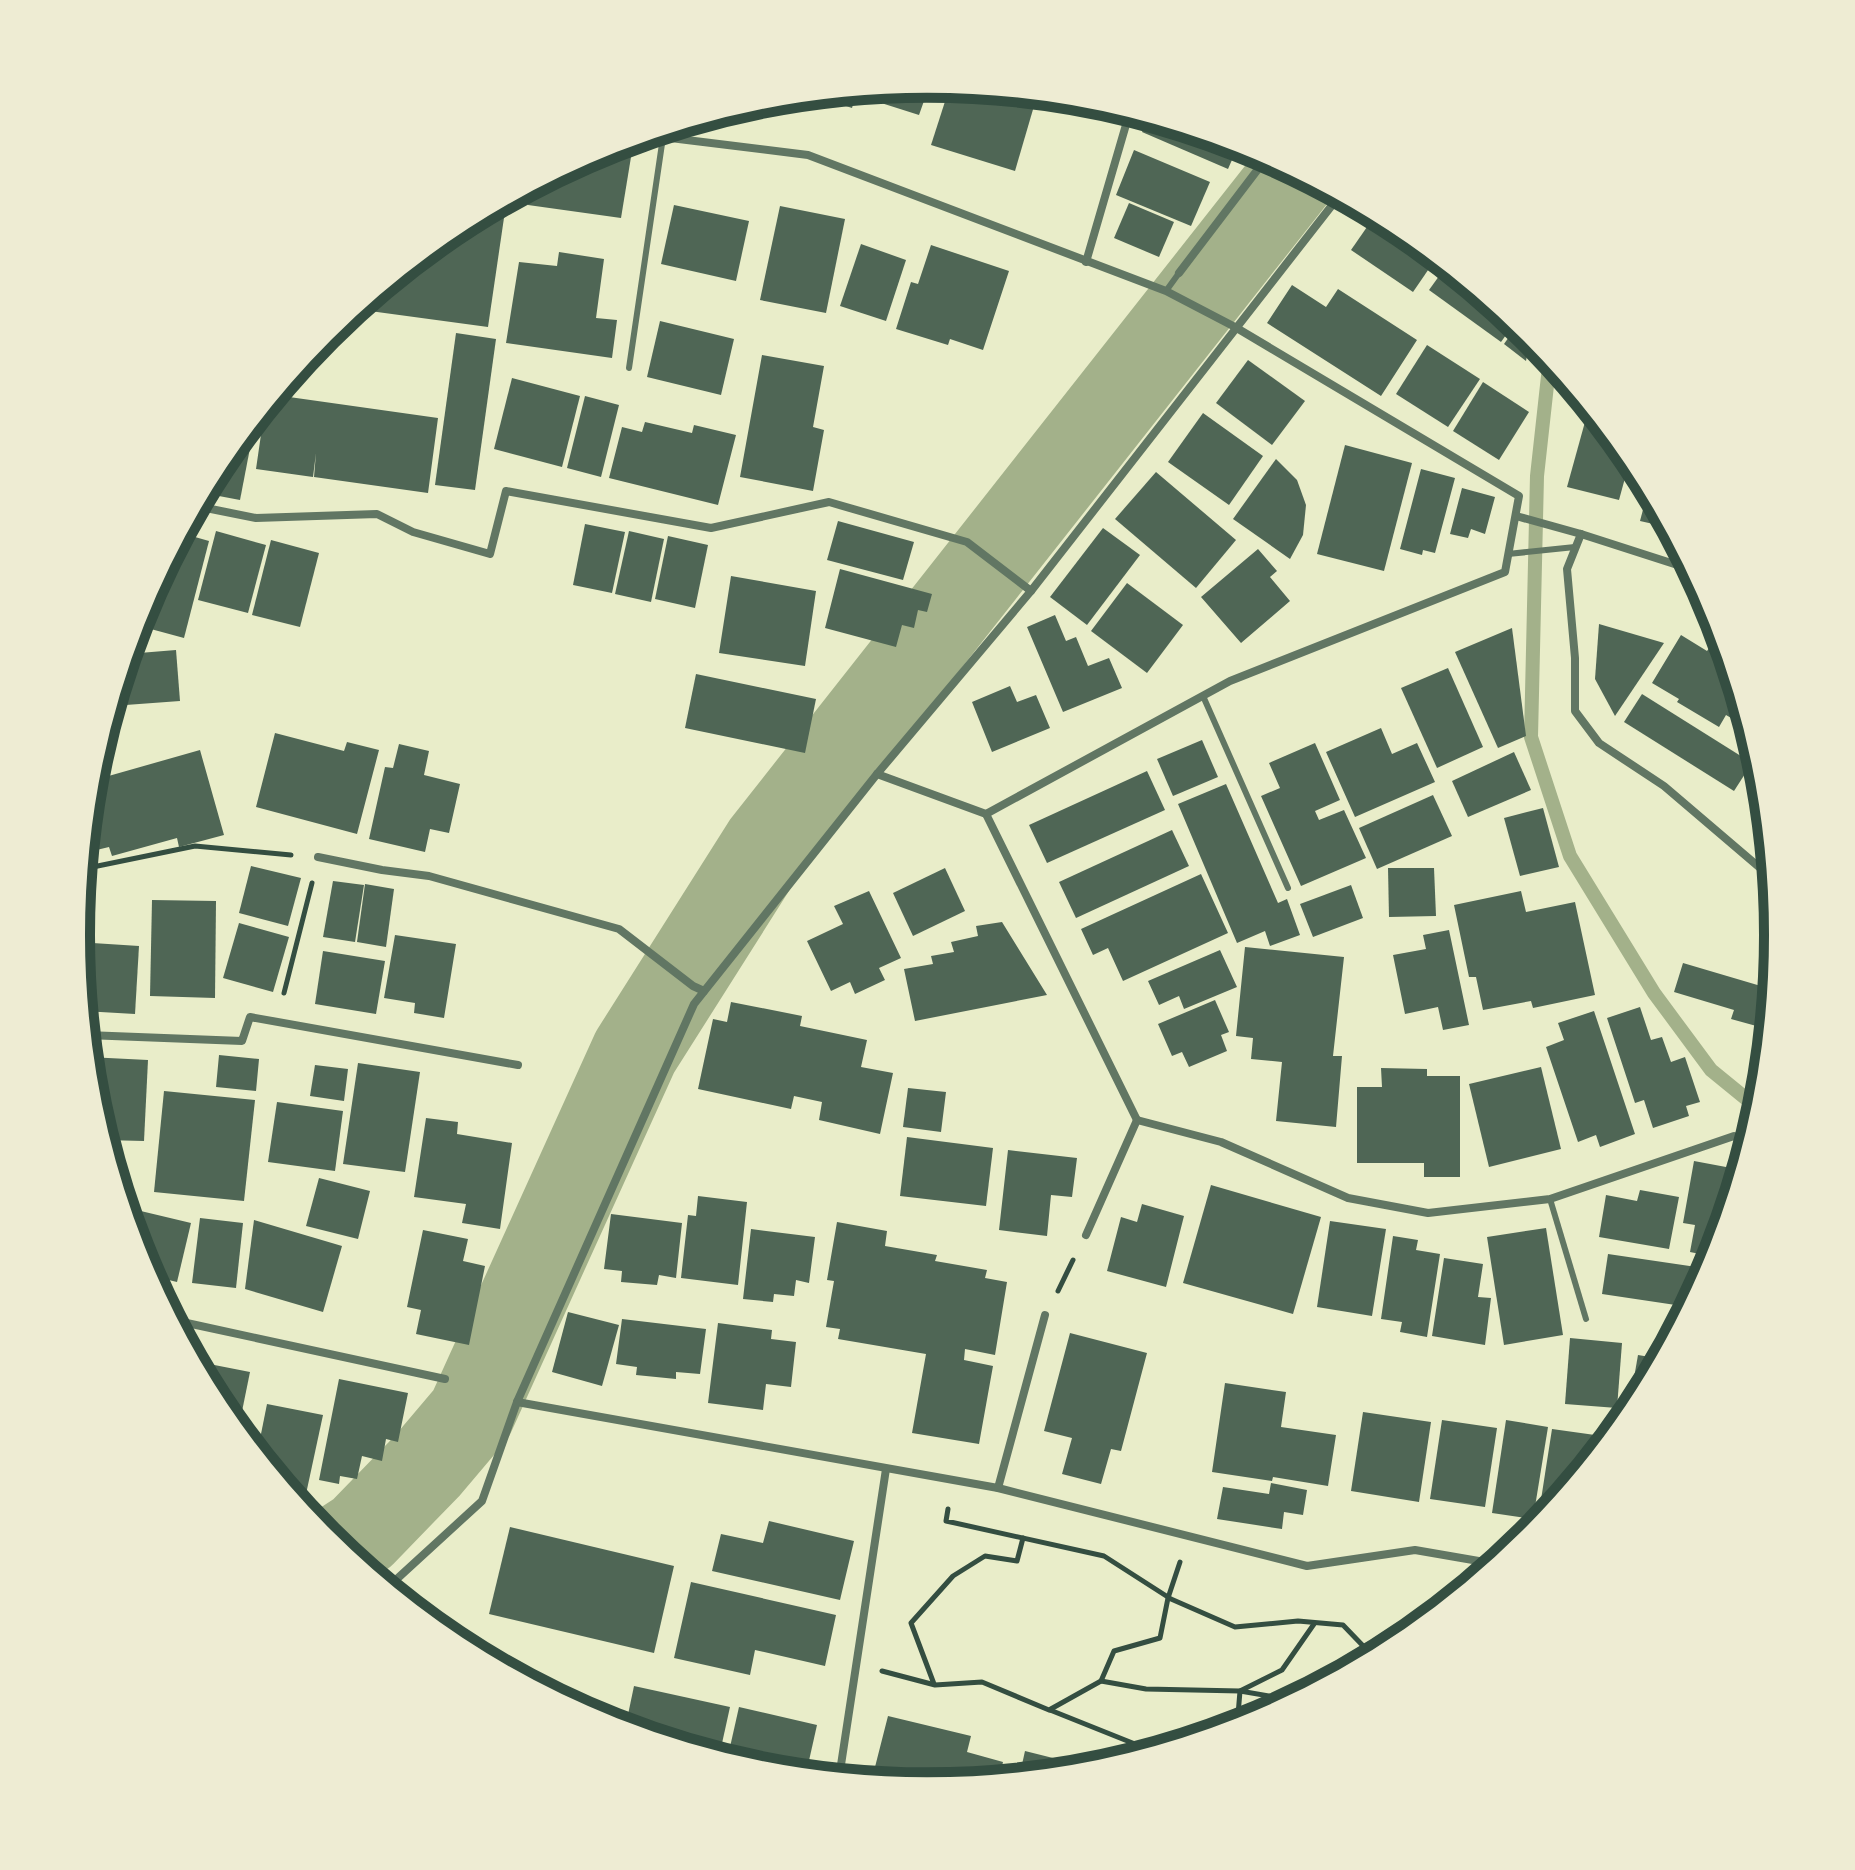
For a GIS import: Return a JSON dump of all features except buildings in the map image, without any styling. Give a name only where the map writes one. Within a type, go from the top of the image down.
[{"type":"street","points":[[1086,262],[1127,122]]},
{"type":"street","points":[[671,138],[808,155],[1166,291],[1235,327],[1519,496],[1505,572],[1230,681],[986,814]]},
{"type":"street","points":[[1179,273],[1260,167]]},
{"type":"street","points":[[395,1581],[482,1501],[517,1402],[694,1004],[877,774],[1031,591],[1333,203]]},
{"type":"street","points":[[207,508],[256,518],[377,514],[413,532],[490,554],[506,491],[711,528],[829,502],[967,542],[1031,591]]},
{"type":"street","points":[[1516,516],[1679,566]]},
{"type":"street","points":[[1581,534],[1567,569],[1575,658],[1575,711],[1599,743],[1664,786],[1762,870]]},
{"type":"street","points":[[877,774],[986,814],[1137,1120],[1221,1142],[1348,1198],[1428,1213],[1550,1199],[1734,1136],[1739,1140]]},
{"type":"street","points":[[318,857],[429,876],[619,929],[693,986],[704,991]]},
{"type":"street","points":[[96,1035],[242,1041],[250,1017],[518,1065]]},
{"type":"street","points":[[1086,1235],[1137,1120]]},
{"type":"street","points":[[998,1488],[1045,1315]]},
{"type":"street","points":[[185,1323],[445,1379]]},
{"type":"street","points":[[517,1402],[998,1488],[1307,1566],[1415,1550],[1483,1562]]},
{"type":"street","points":[[841,1767],[886,1469]]},
{"type":"lane","points":[[629,368],[662,141]]},
{"type":"lane","points":[[1166,291],[1179,273]]},
{"type":"lane","points":[[1508,554],[1575,547]]},
{"type":"lane","points":[[1203,696],[1288,888]]},
{"type":"lane","points":[[1550,1199],[1586,1319]]},
{"type":"path","points":[[93,867],[195,846],[318,857],[276,1022]]},
{"type":"path","points":[[1045,1315],[1086,1235]]},
{"type":"path","points":[[952,1480],[946,1521],[1104,1556],[1168,1598],[1235,1627],[1298,1621],[1343,1625],[1365,1648]]},
{"type":"path","points":[[935,1685],[911,1623],[953,1576],[985,1556],[1017,1561],[1023,1538]]},
{"type":"path","points":[[1049,1710],[1101,1681],[1114,1651],[1160,1638],[1168,1598],[1181,1560]]},
{"type":"path","points":[[1240,1691],[1282,1670],[1315,1623]]},
{"type":"path","points":[[856,1665],[935,1685],[982,1682],[1141,1745]]},
{"type":"path","points":[[1101,1681],[1146,1689],[1240,1691],[1274,1697]]},
{"type":"path","points":[[1238,1713],[1240,1691]]},
{"type":"waterway","points":[[350,1541],[362,1533],[427,1466],[471,1414],[635,1052],[766,845],[1290,180]]},
{"type":"waterway","points":[[1548,374],[1537,476],[1531,737],[1570,856],[1654,993],[1711,1070],[1748,1101]]}]
